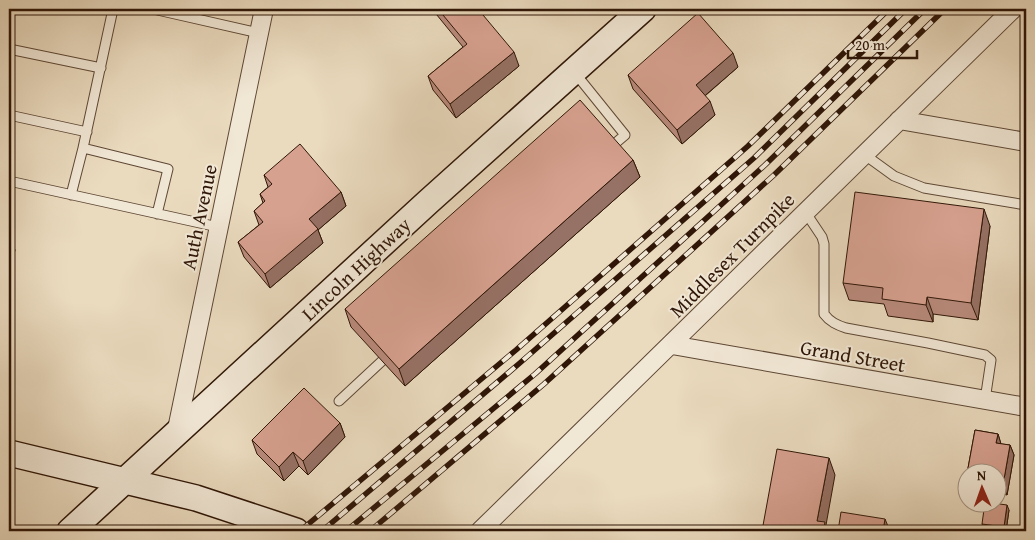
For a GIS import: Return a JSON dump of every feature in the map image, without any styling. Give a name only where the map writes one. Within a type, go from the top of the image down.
[{"type":"main road","name":"Lincoln Highway","points":[[70,531],[428,202],[643,9]]},
{"type":"main road","points":[[9,453],[196,498],[296,531]]},
{"type":"street","name":"Auth Avenue","points":[[176,434],[264,9]]},
{"type":"street","name":"Middlesex Turnpike","points":[[480,531],[1013,9]]},
{"type":"street","points":[[899,120],[1026,142]]},
{"type":"street","name":"Grand Street","points":[[672,345],[1026,408]]},
{"type":"lane","points":[[71,195],[87,132],[113,9]]},
{"type":"lane","points":[[153,9],[259,33]]},
{"type":"lane","points":[[9,49],[100,68]]},
{"type":"lane","points":[[574,71],[625,135],[612,146]]},
{"type":"lane","points":[[9,115],[87,132]]},
{"type":"lane","points":[[83,148],[168,169],[157,214]]},
{"type":"lane","points":[[865,155],[894,176],[924,188],[1026,204]]},
{"type":"lane","points":[[9,181],[218,227]]},
{"type":"lane","points":[[806,213],[822,237],[824,244],[824,314],[828,319],[846,328],[928,342],[985,355],[991,360],[985,400]]},
{"type":"lane","points":[[339,401],[382,361]]},
{"type":"building","points":[[438,9],[478,9],[514,52],[450,104],[428,76],[467,44]]},
{"type":"building","points":[[698,13],[733,53],[696,85],[710,101],[677,130],[628,75]]},
{"type":"building","points":[[580,100],[633,160],[399,369],[345,309]]},
{"type":"building","points":[[300,144],[341,192],[309,219],[318,229],[265,274],[238,242],[263,222],[254,211],[265,201],[260,194],[272,184],[264,175]]},
{"type":"building","points":[[855,192],[984,209],[971,303],[927,297],[926,305],[882,299],[883,288],[843,283]]},
{"type":"building","points":[[304,388],[340,423],[303,461],[293,452],[279,467],[252,440]]},
{"type":"building","points":[[975,430],[998,434],[996,443],[1010,445],[1007,462],[969,462]]},
{"type":"building","points":[[777,449],[829,458],[817,521],[825,522],[823,531],[762,531]]},
{"type":"building","points":[[841,512],[885,519],[883,531],[838,531]]},
{"type":"building","points":[[984,512],[1006,512],[1004,527],[982,524]]},
{"type":"railway","points":[[300,531],[516,350],[748,146],[889,9]]},
{"type":"railway","points":[[322,531],[521,362],[754,158],[906,9]]},
{"type":"railway","points":[[346,531],[535,374],[765,165],[925,9]]},
{"type":"railway","points":[[370,531],[544,384],[774,175],[945,9]]}]
